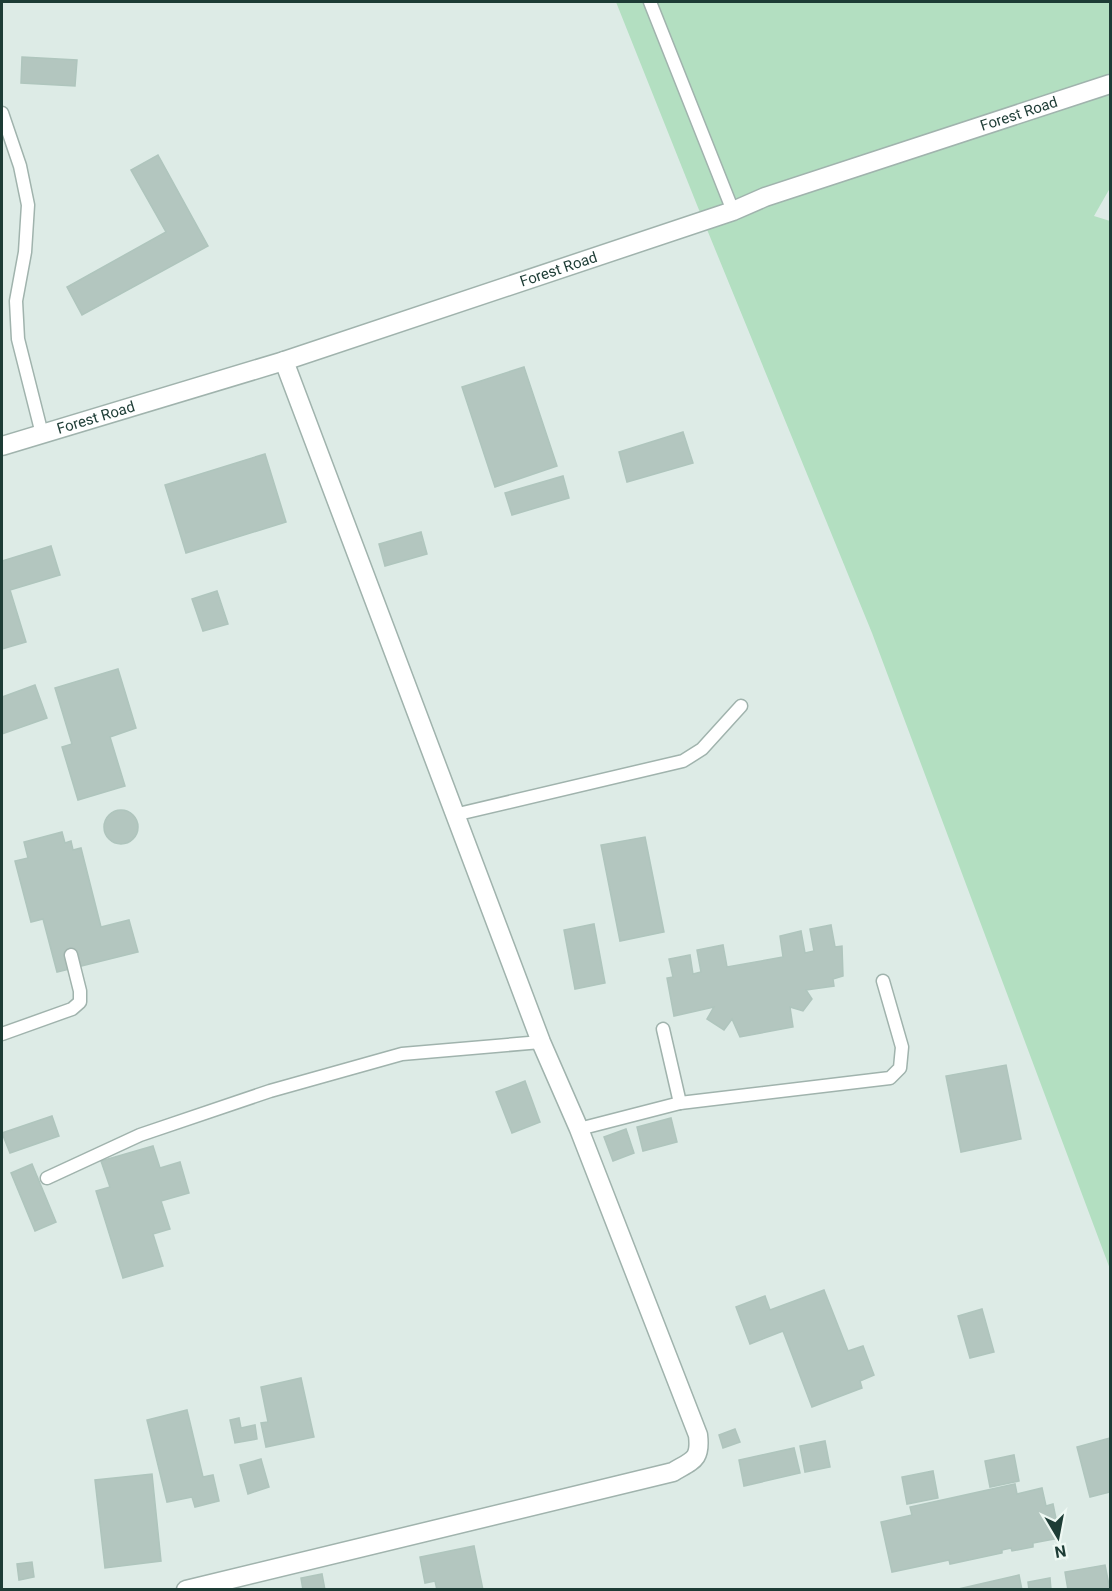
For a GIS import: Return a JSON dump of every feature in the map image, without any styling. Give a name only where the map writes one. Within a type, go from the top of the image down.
[{"type":"street","name":"Forest Road","points":[[2,446],[284,361],[733,211],[765,197],[1110,84]]},
{"type":"street","points":[[186,1590],[673,1472],[693,1460],[700,1450],[698,1435],[579,1129],[541,1042],[284,361]]},
{"type":"lane","points":[[650,2],[733,211]]},
{"type":"lane","points":[[2,112],[20,166],[28,205],[25,252],[16,301],[18,339],[42,434]]},
{"type":"lane","points":[[454,815],[683,761],[702,749],[741,706]]},
{"type":"lane","points":[[2,1034],[72,1009],[80,1002],[80,991],[71,955]]},
{"type":"lane","points":[[579,1129],[680,1103],[891,1078],[900,1068],[902,1047],[883,981]]},
{"type":"lane","points":[[663,1029],[680,1103]]},
{"type":"lane","points":[[48,1178],[140,1135],[270,1091],[402,1054],[541,1042]]},
{"type":"green space","points":[[616,2],[1110,2],[1110,188],[1094,216],[1110,221],[1110,1269],[872,633]]},
{"type":"building","points":[[22,57],[77,60],[75,86],[21,83]]},
{"type":"building","points":[[158,155],[208,246],[82,315],[67,287],[166,232],[131,170]]},
{"type":"building","points":[[524,367],[557,466],[495,487],[462,387]]},
{"type":"building","points":[[683,432],[693,463],[627,482],[619,452]]},
{"type":"building","points":[[265,454],[286,522],[186,553],[165,485]]},
{"type":"building","points":[[563,476],[569,498],[512,515],[505,493]]},
{"type":"building","points":[[421,532],[427,554],[385,566],[379,544]]},
{"type":"building","points":[[51,546],[60,575],[10,590],[26,642],[2,649],[2,561]]},
{"type":"building","points":[[217,591],[228,624],[203,631],[192,599]]},
{"type":"building","points":[[118,669],[136,728],[110,737],[125,786],[78,800],[62,747],[72,744],[55,688]]},
{"type":"building","points":[[35,685],[47,718],[2,734],[2,697]]},
{"type":"building","points":[[121,810],[133,815],[138,827],[133,839],[121,844],[109,839],[104,827],[109,815]]},
{"type":"building","points":[[62,832],[65,843],[71,841],[73,850],[81,848],[101,927],[129,920],[138,952],[57,972],[43,919],[31,922],[15,861],[28,858],[24,842]]},
{"type":"building","points":[[645,837],[664,932],[620,941],[601,845]]},
{"type":"building","points":[[594,924],[605,983],[575,989],[564,930]]},
{"type":"building","points":[[831,925],[835,947],[842,946],[843,976],[833,979],[834,986],[806,990],[812,999],[803,1011],[790,1007],[793,1027],[740,1037],[732,1019],[724,1030],[707,1019],[714,1007],[674,1016],[667,978],[673,977],[669,959],[690,955],[693,974],[701,972],[697,950],[723,945],[727,967],[783,957],[780,936],[801,931],[805,953],[814,951],[810,929]]},
{"type":"building","points":[[1006,1065],[1021,1139],[961,1152],[946,1076]]},
{"type":"building","points":[[525,1081],[540,1122],[512,1133],[496,1092]]},
{"type":"building","points":[[52,1116],[59,1136],[10,1153],[2,1133]]},
{"type":"building","points":[[671,1118],[677,1142],[643,1151],[637,1127]]},
{"type":"building","points":[[626,1129],[634,1153],[613,1161],[604,1137]]},
{"type":"building","points":[[153,1146],[160,1168],[180,1162],[189,1193],[161,1201],[170,1229],[153,1234],[163,1266],[123,1278],[96,1191],[110,1187],[101,1161]]},
{"type":"building","points":[[32,1164],[56,1222],[35,1231],[11,1173]]},
{"type":"building","points":[[824,1290],[848,1351],[863,1346],[874,1375],[860,1381],[862,1388],[812,1407],[783,1331],[750,1344],[736,1307],[765,1296],[770,1310]]},
{"type":"building","points":[[982,1309],[994,1352],[970,1358],[958,1316]]},
{"type":"building","points":[[301,1378],[314,1437],[266,1447],[261,1423],[268,1422],[261,1387]]},
{"type":"building","points":[[187,1410],[203,1477],[213,1475],[219,1501],[195,1507],[192,1497],[167,1502],[147,1420]]},
{"type":"building","points":[[239,1418],[241,1428],[255,1425],[257,1439],[235,1443],[230,1420]]},
{"type":"building","points":[[735,1429],[740,1442],[723,1448],[719,1435]]},
{"type":"building","points":[[1110,1438],[1110,1492],[1090,1497],[1077,1447]]},
{"type":"building","points":[[825,1441],[830,1467],[805,1472],[800,1446]]},
{"type":"building","points":[[794,1448],[800,1473],[744,1486],[739,1460]]},
{"type":"building","points":[[1014,1455],[1019,1481],[990,1487],[985,1461]]},
{"type":"building","points":[[261,1459],[269,1487],[248,1494],[240,1465]]},
{"type":"building","points":[[933,1471],[938,1498],[907,1504],[902,1477]]},
{"type":"building","points":[[152,1474],[161,1561],[105,1568],[95,1480]]},
{"type":"building","points":[[1015,1484],[1017,1494],[1042,1488],[1046,1506],[1053,1504],[1060,1538],[1033,1543],[1033,1547],[1012,1551],[1011,1548],[1002,1550],[1002,1553],[950,1564],[949,1560],[892,1572],[881,1522],[912,1515],[910,1507]]},
{"type":"building","points":[[474,1546],[483,1590],[437,1590],[435,1581],[425,1583],[420,1557]]},
{"type":"building","points":[[32,1562],[34,1577],[19,1580],[17,1564]]},
{"type":"building","points":[[1105,1565],[1110,1590],[1068,1590],[1065,1572]]},
{"type":"building","points":[[322,1574],[325,1590],[303,1590],[301,1578]]},
{"type":"building","points":[[1019,1575],[1022,1590],[954,1590]]},
{"type":"building","points":[[1050,1578],[1051,1590],[1029,1590],[1028,1582]]}]
